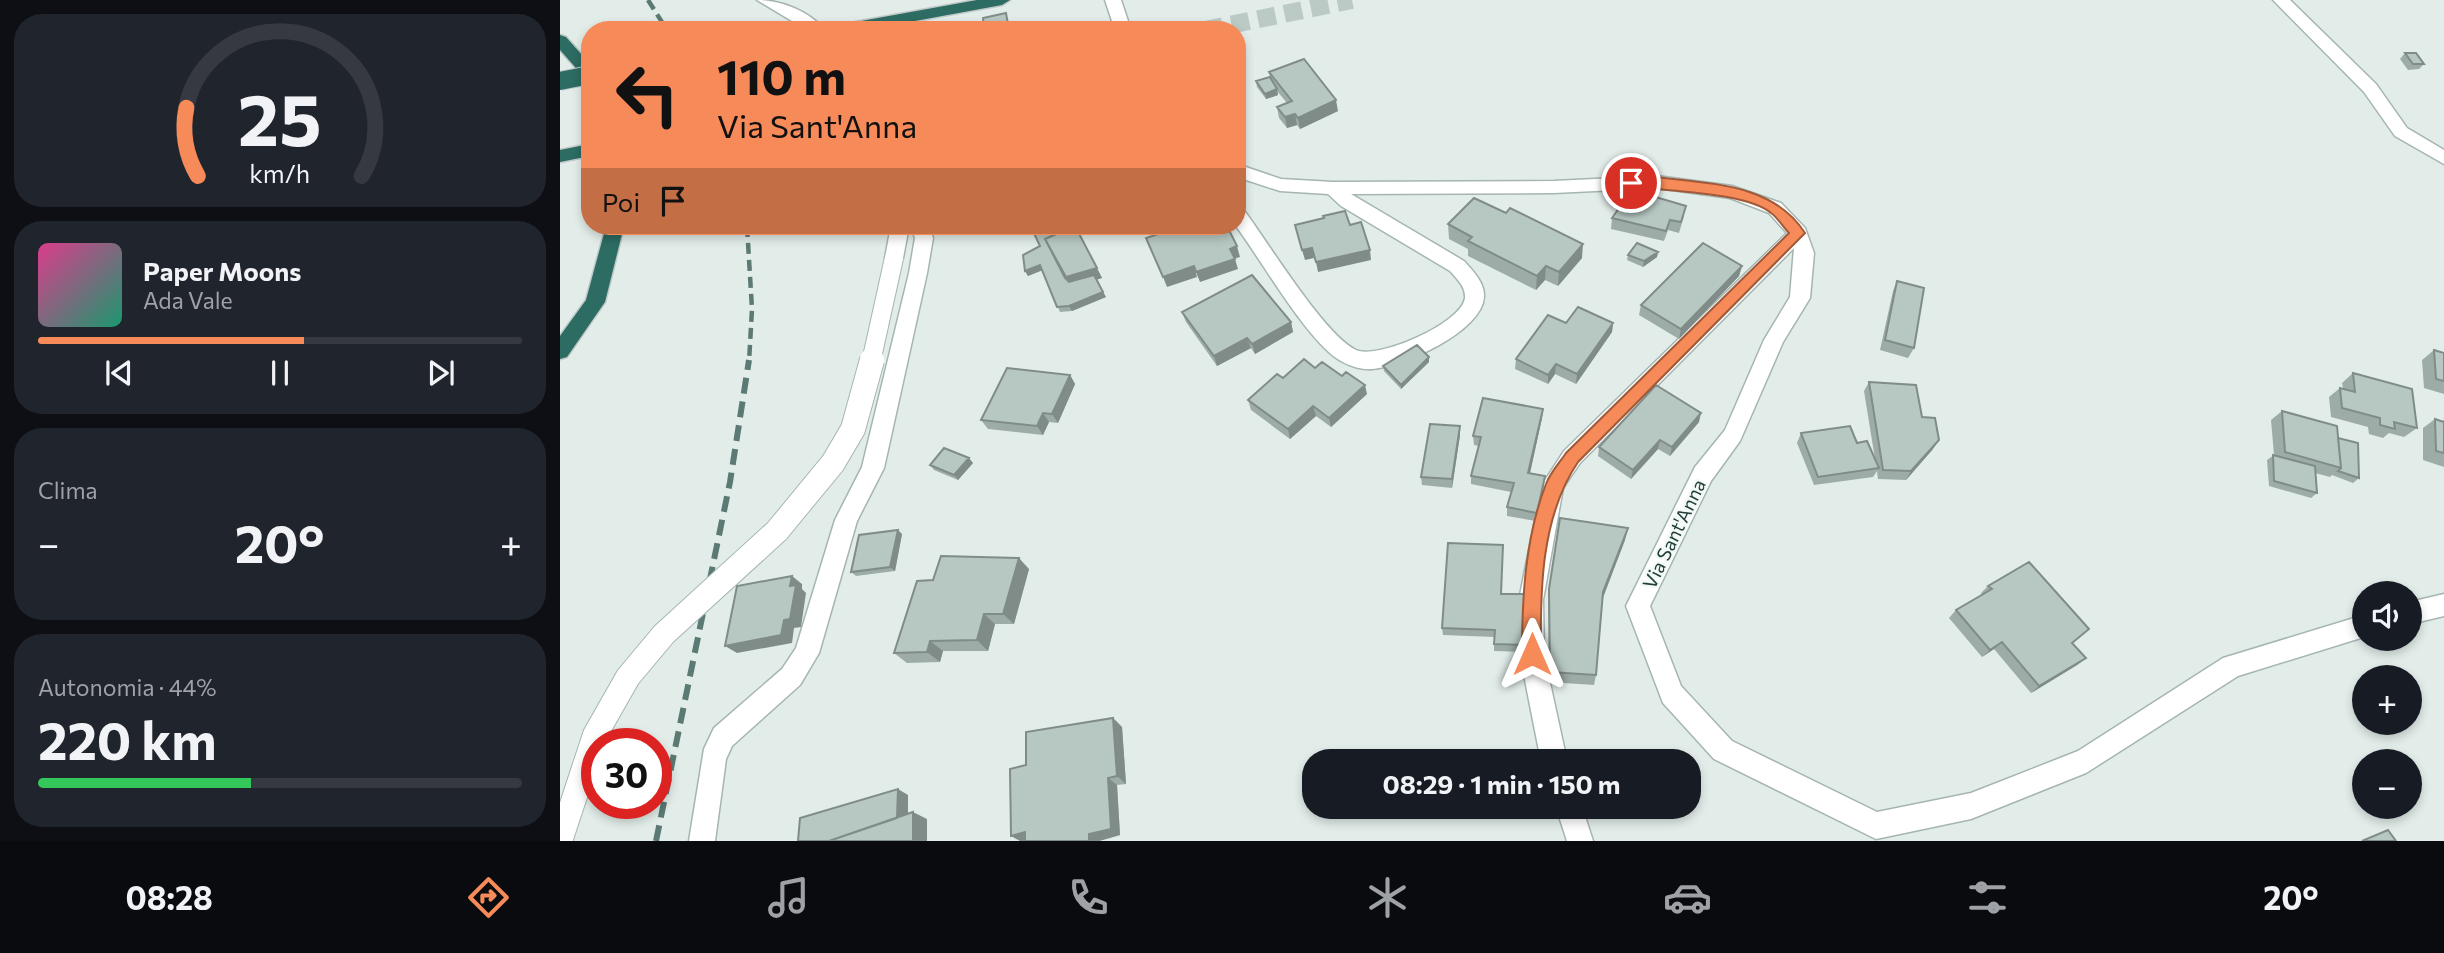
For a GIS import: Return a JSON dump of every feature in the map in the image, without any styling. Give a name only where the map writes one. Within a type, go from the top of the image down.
[{"type":"highway","points":[[888,21],[1002,0]]},
{"type":"highway","points":[[560,40],[581,64]]},
{"type":"highway","points":[[560,81],[581,77]]},
{"type":"highway","points":[[560,156],[581,152]]},
{"type":"highway","points":[[560,351],[596,302],[613,235]]},
{"type":"street","points":[[765,0],[806,21]]},
{"type":"street","points":[[1113,0],[1120,21]]},
{"type":"street","points":[[2281,0],[2309,24],[2370,88],[2402,132],[2444,158]]},
{"type":"street","points":[[1246,173],[1280,185],[1333,188],[1555,187],[1657,182],[1732,192],[1775,208],[1798,233],[1572,457],[1553,485],[1536,561],[1531,600],[1532,654],[1552,749]]},
{"type":"street","points":[[1246,227],[1322,333],[1341,351],[1360,360],[1374,362],[1427,342],[1462,324],[1472,306],[1475,290],[1472,279],[1457,266],[1347,201],[1333,188]]},
{"type":"street","name":"Via Sant'Anna","points":[[1798,233],[1805,253],[1800,298],[1774,340],[1733,435],[1703,474],[1638,607],[1672,694],[1723,750],[1876,826],[1971,806],[2073,765],[2232,666],[2352,630]]},
{"type":"street","points":[[560,841],[595,735],[628,677],[664,634],[777,531],[833,463],[853,429],[865,392],[898,235]]},
{"type":"street","points":[[702,841],[713,758],[723,737],[791,677],[807,653],[846,520],[873,468],[900,366],[923,235]]},
{"type":"street","points":[[2422,611],[2444,605]]},
{"type":"street","points":[[1573,819],[1580,841]]},
{"type":"building","points":[[1006,13],[1007,21],[983,21],[983,18]]},
{"type":"building","points":[[2405,53],[2416,53],[2424,64],[2413,64]]},
{"type":"building","points":[[1304,59],[1336,100],[1298,118],[1295,114],[1285,117],[1277,107],[1292,101],[1269,72]]},
{"type":"building","points":[[1270,77],[1277,89],[1265,94],[1256,81]]},
{"type":"building","points":[[1642,193],[1686,206],[1681,222],[1670,220],[1666,231],[1612,218],[1626,198]]},
{"type":"building","points":[[1474,198],[1506,213],[1510,208],[1583,244],[1559,272],[1546,266],[1537,276],[1468,241],[1472,237],[1448,224]]},
{"type":"building","points":[[1345,211],[1350,225],[1361,222],[1370,250],[1316,262],[1312,248],[1302,250],[1295,225]]},
{"type":"building","points":[[1035,235],[1054,235],[1045,239],[1065,278],[1069,282],[1094,275],[1103,292],[1069,306],[1057,307],[1040,265],[1025,271],[1023,255],[1040,246]]},
{"type":"building","points":[[1054,235],[1080,235],[1097,268],[1066,277],[1045,239]]},
{"type":"building","points":[[1155,235],[1232,235],[1237,246],[1230,249],[1235,259],[1196,272],[1194,266],[1163,277],[1146,238]]},
{"type":"building","points":[[1637,243],[1658,252],[1644,261],[1628,255]]},
{"type":"building","points":[[1703,243],[1742,266],[1681,329],[1641,305]]},
{"type":"building","points":[[1252,275],[1291,322],[1252,344],[1247,338],[1214,356],[1182,312]]},
{"type":"building","points":[[1897,281],[1924,288],[1914,348],[1885,340]]},
{"type":"building","points":[[1578,307],[1613,323],[1577,374],[1556,364],[1548,375],[1516,359],[1548,315],[1566,323]]},
{"type":"building","points":[[1417,345],[1429,357],[1401,385],[1383,366]]},
{"type":"building","points":[[2434,350],[2444,353],[2444,381],[2436,379]]},
{"type":"building","points":[[1304,359],[1315,368],[1322,362],[1342,376],[1346,372],[1365,385],[1329,418],[1313,406],[1288,429],[1248,400],[1277,374],[1283,378]]},
{"type":"building","points":[[1007,368],[1070,375],[1052,414],[1043,413],[1037,426],[981,420]]},
{"type":"building","points":[[2353,373],[2412,389],[2417,428],[2394,422],[2395,429],[2380,425],[2380,418],[2342,408],[2340,388],[2355,392]]},
{"type":"building","points":[[1869,382],[1916,385],[1922,417],[1935,418],[1939,440],[1911,471],[1883,470]]},
{"type":"building","points":[[1656,385],[1701,413],[1672,447],[1660,440],[1633,470],[1599,447]]},
{"type":"building","points":[[1483,398],[1543,409],[1528,473],[1545,476],[1537,513],[1507,507],[1514,483],[1471,476],[1481,437],[1473,436]]},
{"type":"building","points":[[2282,411],[2337,426],[2341,468],[2285,452]]},
{"type":"building","points":[[2435,419],[2444,422],[2444,453],[2436,451]]},
{"type":"building","points":[[1430,424],[1460,426],[1452,479],[1421,477]]},
{"type":"building","points":[[1850,426],[1857,443],[1867,441],[1879,468],[1818,477],[1801,433]]},
{"type":"building","points":[[2338,438],[2358,443],[2359,478],[2338,471],[2341,468]]},
{"type":"building","points":[[944,448],[969,458],[954,475],[930,465]]},
{"type":"building","points":[[2273,455],[2315,466],[2317,493],[2274,481]]},
{"type":"building","points":[[1560,518],[1628,528],[1603,592],[1596,675],[1550,672],[1549,589]]},
{"type":"building","points":[[898,530],[890,567],[851,572],[859,535]]},
{"type":"building","points":[[1448,543],[1503,545],[1501,594],[1527,594],[1526,645],[1494,644],[1495,630],[1442,628]]},
{"type":"building","points":[[941,556],[1019,558],[1003,614],[984,614],[977,640],[930,641],[927,652],[894,653],[917,581],[933,580]]},
{"type":"building","points":[[2029,562],[2089,629],[2072,643],[2086,658],[2039,686],[2002,642],[1990,650],[1956,610],[1992,589],[1988,586]]},
{"type":"building","points":[[792,576],[790,586],[796,585],[790,619],[784,620],[781,635],[725,646],[737,586]]},
{"type":"building","points":[[1113,718],[1117,776],[1108,778],[1111,829],[1089,834],[1089,841],[1025,841],[1025,832],[1011,836],[1010,769],[1026,765],[1026,732]]},
{"type":"building","points":[[898,789],[897,818],[829,841],[798,841],[800,818]]},
{"type":"building","points":[[913,812],[913,841],[829,841]]},
{"type":"building","points":[[2388,830],[2396,841],[2362,841]]},
{"type":"tunnel","points":[[1246,22],[1352,0]]},
{"type":"railway","points":[[648,0],[661,21]]},
{"type":"railway","points":[[748,235],[752,309],[749,362]]},
{"type":"railway","points":[[656,841],[730,482],[749,360]]},
{"type":"route","points":[[1532,654],[1531,600],[1536,561],[1553,485],[1572,457],[1798,233],[1775,208],[1732,192],[1657,182],[1631,183]]}]
